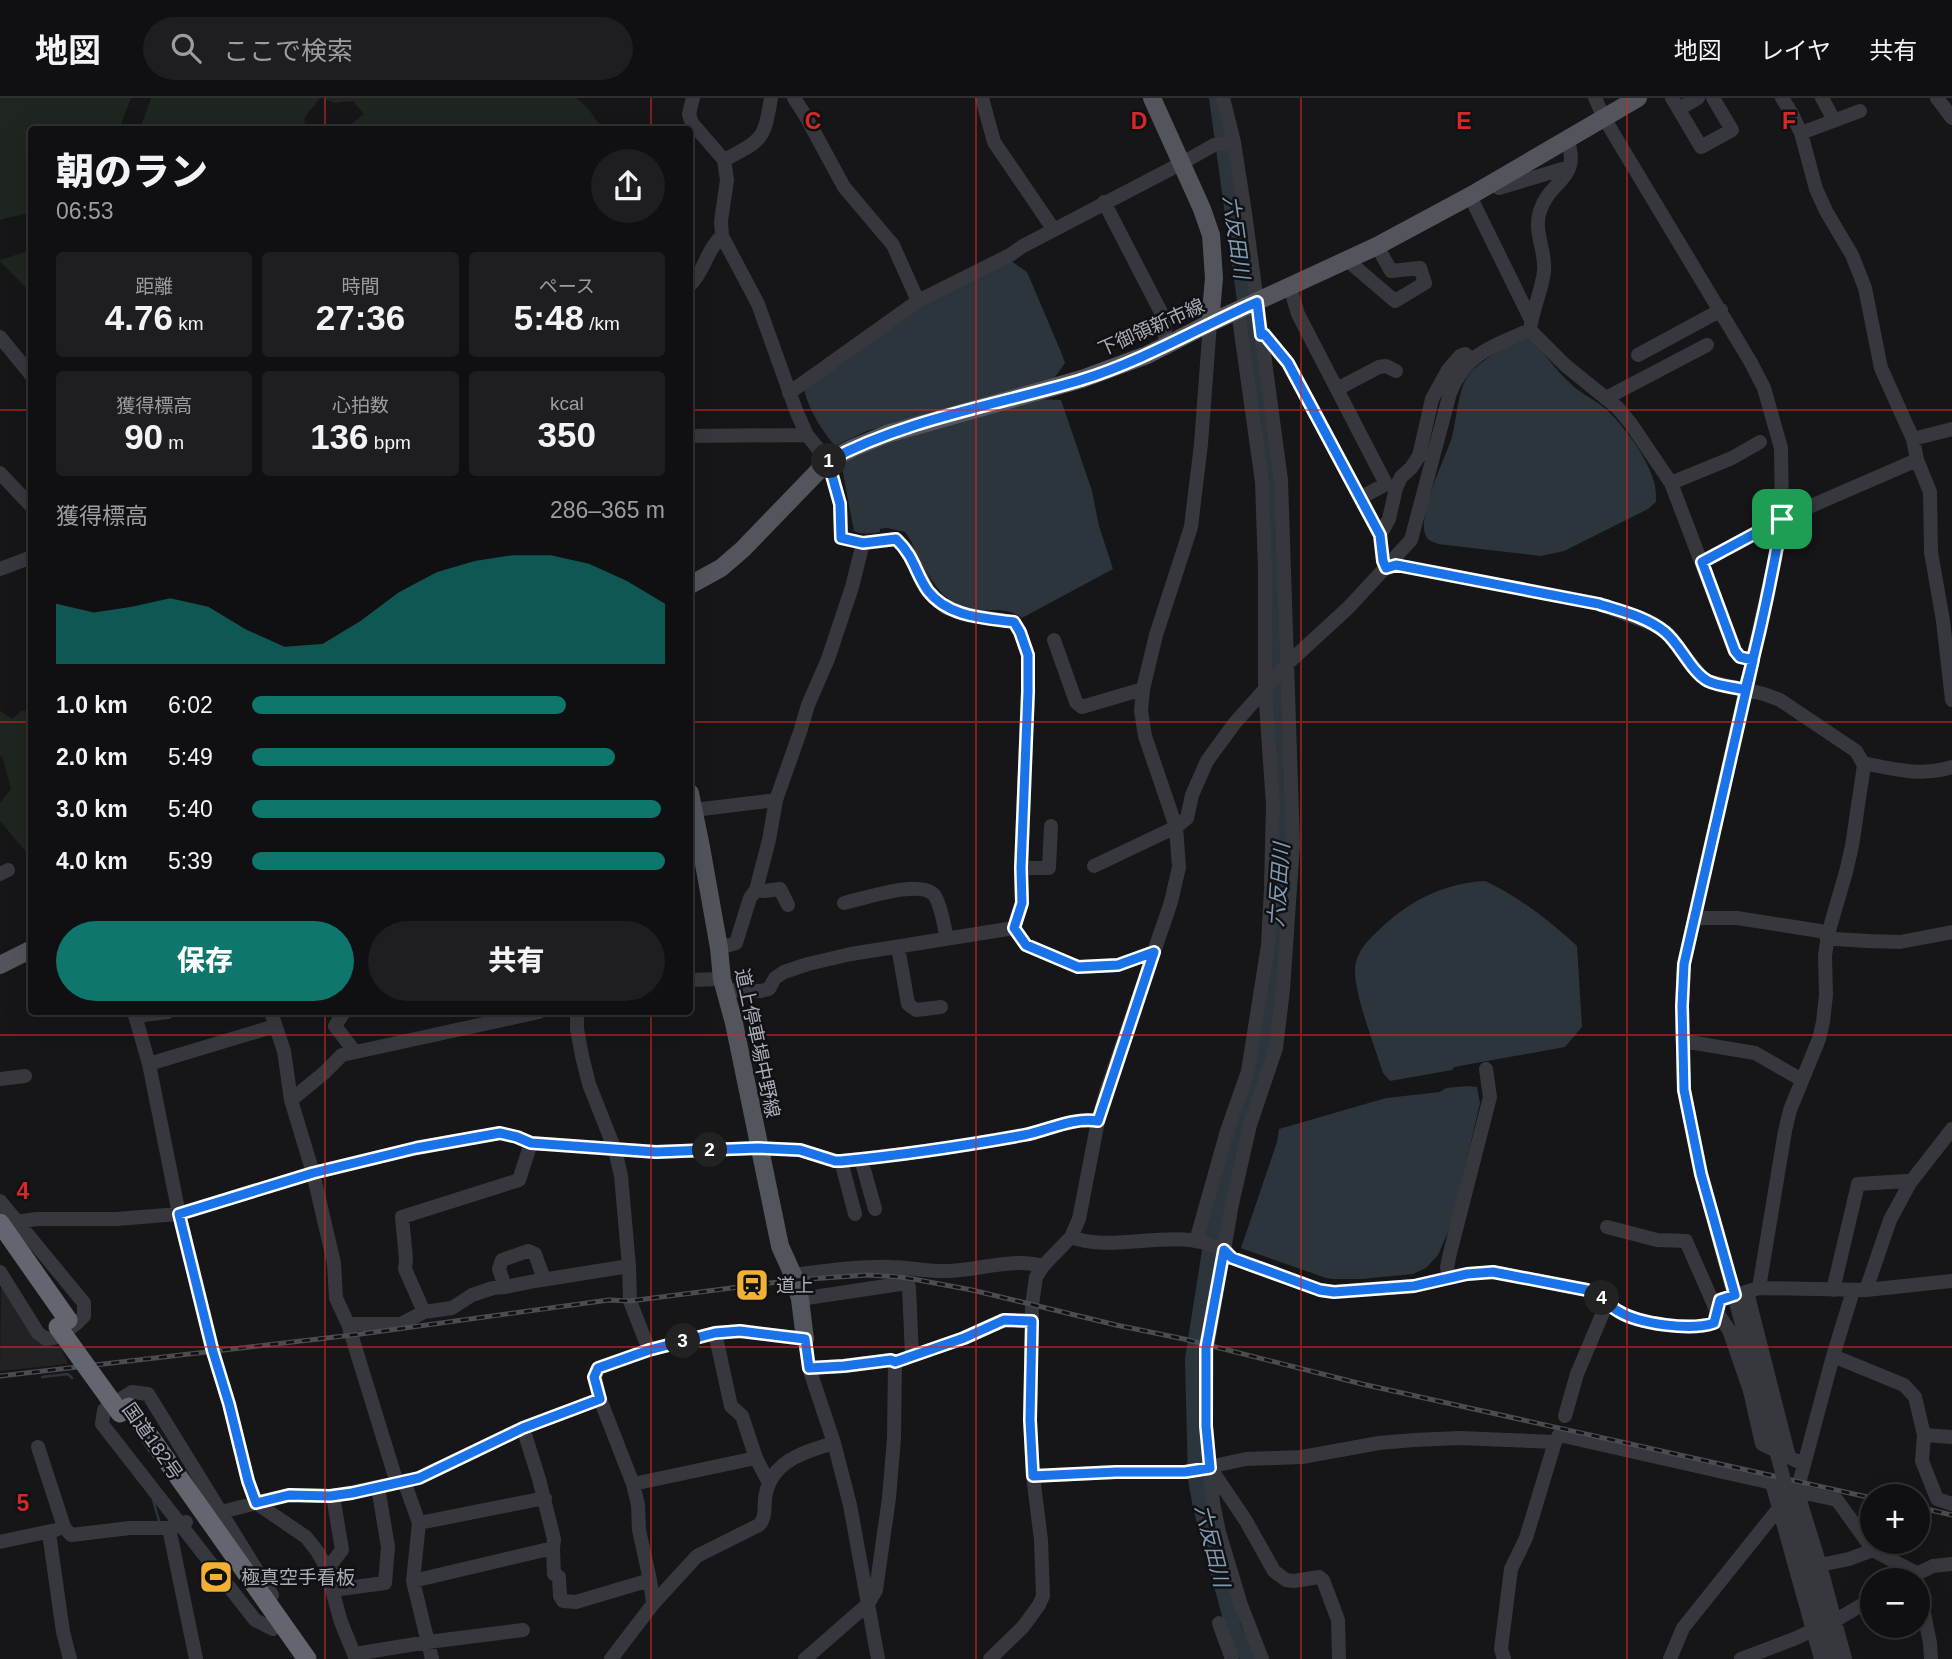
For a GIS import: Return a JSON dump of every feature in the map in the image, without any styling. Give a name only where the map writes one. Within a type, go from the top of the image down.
[{"type":"highway","name":"国道182号","points":[[7,1223],[63,1323]]},
{"type":"highway","name":"国道182号","points":[[0,1244],[63,1323],[241,1568],[294,1659]]},
{"type":"highway","name":"国道182号","points":[[277,1626],[307,1659]]},
{"type":"main road","points":[[1152,98],[1211,235],[1214,278],[1210,323]]},
{"type":"main road","name":"下御領新市線","points":[[693,583],[721,568],[828,461],[853,448],[887,434],[1114,369],[1377,246],[1470,196],[1638,98]]},
{"type":"main road","name":"道上停車場中野線","points":[[693,809],[719,948],[723,984],[734,1023],[780,1246],[800,1299],[805,1339]]},
{"type":"main road","points":[[0,965],[28,951]]},
{"type":"street","points":[[693,98],[690,114],[692,122],[724,160],[727,180],[721,221],[722,236],[758,304],[789,393],[807,435],[828,461],[840,504],[841,538],[863,543],[896,539],[911,554],[928,591],[946,608],[962,614],[1014,622],[1020,632],[1028,655],[1028,692],[1022,903],[1014,928]]},
{"type":"street","points":[[724,160],[759,139],[766,127],[771,98]]},
{"type":"street","points":[[794,98],[806,115],[844,187],[892,246],[918,301]]},
{"type":"street","points":[[982,98],[994,142],[1054,230]]},
{"type":"street","points":[[1198,1242],[1227,1131],[1248,1071],[1268,945],[1273,806],[1262,482],[1234,142],[1223,98]]},
{"type":"street","points":[[1595,98],[1604,118],[1750,360],[1764,388],[1781,448],[1782,519],[1684,964],[1682,1006],[1684,1090],[1701,1174],[1747,1292],[1789,1457]]},
{"type":"street","points":[[1698,98],[1675,103],[1701,148],[1732,130],[1713,98]]},
{"type":"street","points":[[1782,98],[1801,134],[1816,189],[1853,255],[1865,288],[1881,368],[1913,439],[1917,460],[1930,492],[1931,552],[1943,621],[1952,700]]},
{"type":"street","points":[[1822,98],[1834,120]]},
{"type":"street","points":[[1937,98],[1952,118]]},
{"type":"street","points":[[1801,134],[1860,111]]},
{"type":"street","points":[[1094,866],[1176,827],[1187,818],[1192,795],[1207,761],[1234,723],[1286,666],[1348,608],[1410,540],[1455,379],[1471,359],[1530,325],[1545,269],[1539,237],[1539,213],[1545,200],[1568,174],[1572,154],[1567,139]]},
{"type":"street","points":[[789,393],[918,301],[1010,256],[1023,246],[1214,145],[1234,142]]},
{"type":"street","points":[[1492,183],[1499,188],[1569,167]]},
{"type":"street","points":[[1470,196],[1530,325],[1565,365],[1618,408],[1671,483],[1735,651],[1740,657],[1753,660]]},
{"type":"street","points":[[1104,202],[1164,317],[1168,344]]},
{"type":"street","points":[[693,282],[716,241],[722,236]]},
{"type":"street","points":[[1347,260],[1395,301],[1425,283],[1420,268],[1391,271],[1377,246]]},
{"type":"street","points":[[1290,287],[1298,314],[1386,484],[1360,498]]},
{"type":"street","points":[[1247,307],[1261,335],[1281,480],[1293,844],[1283,990],[1276,1048],[1250,1125],[1222,1250],[1206,1348],[1206,1426],[1213,1503],[1219,1532],[1241,1605],[1262,1659]]},
{"type":"street","points":[[1637,355],[1721,310]]},
{"type":"street","points":[[990,1659],[1023,1627],[1040,1605],[1043,1596],[1041,1540],[1033,1476],[1030,1420],[1032,1305],[1036,1277],[1071,1237],[1079,1219],[1098,1121],[1171,902],[1179,867],[1176,827],[1145,736],[1141,711],[1143,690],[1156,635],[1191,527],[1201,443],[1210,323]]},
{"type":"street","points":[[1261,335],[1264,334],[1288,363],[1380,535],[1386,568]]},
{"type":"street","points":[[2,343],[28,372]]},
{"type":"street","points":[[1606,398],[1707,345]]},
{"type":"street","points":[[1380,535],[1389,519],[1401,477],[1419,456],[1432,399],[1448,370],[1460,356],[1465,354],[1471,359]]},
{"type":"street","points":[[1338,389],[1379,367],[1386,366],[1396,371]]},
{"type":"street","points":[[1913,439],[1952,429]]},
{"type":"street","points":[[693,436],[807,435]]},
{"type":"street","points":[[1671,483],[1732,458],[1760,442]]},
{"type":"street","points":[[1702,562],[1782,519],[1917,460]]},
{"type":"street","points":[[0,474],[28,503]]},
{"type":"street","points":[[719,948],[736,943],[750,898],[756,890],[776,800],[808,705],[828,659],[852,587],[863,543]]},
{"type":"street","points":[[0,569],[28,558]]},
{"type":"street","points":[[1386,568],[1396,565],[1409,567],[1599,604],[1628,614],[1657,626],[1668,634],[1700,675],[1708,681],[1780,700],[1856,751],[1863,763],[1852,846],[1828,934],[1824,1022],[1790,1110],[1747,1292],[1755,1372],[1832,1659]]},
{"type":"street","points":[[1054,640],[1076,702],[1082,707],[1143,690]]},
{"type":"street","points":[[1863,763],[1925,773],[1952,767]]},
{"type":"street","points":[[693,798],[776,800]]},
{"type":"street","points":[[1021,868],[1049,867],[1051,826]]},
{"type":"street","points":[[756,890],[779,889],[788,905]]},
{"type":"street","points":[[844,903],[908,889],[929,890],[938,903],[947,939]]},
{"type":"street","points":[[1695,918],[1737,918],[1820,931],[1835,939],[1900,942],[1952,932]]},
{"type":"street","points":[[1014,928],[1026,945],[1078,967],[1118,965],[1154,952]]},
{"type":"street","points":[[693,980],[761,991],[769,989],[775,978],[784,972],[808,964],[852,954],[1014,928]]},
{"type":"street","points":[[898,947],[908,1004],[916,1010],[941,1007]]},
{"type":"street","points":[[134,1015],[149,1064],[179,1214],[213,1352],[256,1503],[306,1537],[317,1551],[325,1565],[341,1622],[355,1657],[428,1642],[523,1630]]},
{"type":"street","points":[[272,1015],[284,1051],[291,1100],[313,1173],[334,1263],[336,1298],[348,1324],[400,1482],[419,1523],[413,1581],[432,1659]]},
{"type":"street","points":[[342,1015],[335,1026],[355,1052]]},
{"type":"street","points":[[291,1100],[342,1055],[525,1015]]},
{"type":"street","points":[[577,1015],[577,1030],[589,1084],[615,1150],[621,1176],[630,1301],[649,1350]]},
{"type":"street","points":[[149,1064],[275,1026]]},
{"type":"street","points":[[1683,1041],[1755,1053],[1801,1080]]},
{"type":"street","points":[[1449,1278],[1447,1267],[1450,1253],[1490,1097],[1486,1069]]},
{"type":"street","points":[[0,1079],[25,1076]]},
{"type":"street","points":[[7,1223],[37,1219],[116,1219],[179,1214],[313,1173],[416,1148],[500,1133],[531,1143],[615,1150],[800,1150],[841,1161],[920,1153],[1029,1134],[1072,1121],[1098,1121]]},
{"type":"street","points":[[1845,1659],[1836,1620],[1797,1492],[1833,1356],[1859,1291],[1890,1220],[1910,1183],[1951,1135]]},
{"type":"street","points":[[424,1312],[405,1269],[402,1217],[519,1180],[531,1143]]},
{"type":"street","points":[[861,1159],[874,1209]]},
{"type":"street","points":[[841,1161],[855,1214]]},
{"type":"street","points":[[1833,1290],[1858,1184],[1910,1183]]},
{"type":"street","points":[[0,1201],[7,1223],[84,1303],[84,1316],[78,1324],[58,1338],[47,1339],[38,1333],[0,1272]]},
{"type":"street","points":[[1607,1227],[1657,1240],[1686,1241],[1718,1314],[1729,1330],[1750,1391],[1762,1444],[1803,1464]]},
{"type":"street","points":[[1071,1237],[1086,1242],[1140,1242],[1166,1238],[1198,1242],[1222,1250],[1232,1258],[1320,1290],[1334,1292],[1414,1286],[1480,1272],[1515,1275],[1597,1293],[1618,1312],[1637,1320],[1678,1326],[1714,1323],[1720,1300],[1747,1292],[1859,1291],[1952,1281]]},
{"type":"street","points":[[505,1287],[499,1269],[502,1259],[528,1251],[535,1254],[544,1279]]},
{"type":"street","points":[[793,1275],[846,1268],[946,1271],[998,1264],[1043,1266]]},
{"type":"street","points":[[348,1324],[401,1324],[424,1312],[452,1308],[472,1295],[493,1287],[629,1266]]},
{"type":"street","points":[[800,1299],[906,1283],[909,1287],[912,1356]]},
{"type":"street","points":[[1565,1416],[1577,1374],[1607,1303]]},
{"type":"street","points":[[809,1368],[891,1360],[895,1362],[964,1338],[1004,1320],[1032,1321]]},
{"type":"street","points":[[653,1604],[639,1530],[638,1505],[633,1484],[600,1399],[594,1377],[598,1368],[649,1350],[715,1333],[740,1331],[805,1339],[809,1368],[834,1443],[850,1505],[878,1659]]},
{"type":"street","points":[[715,1333],[731,1406],[742,1416],[756,1458],[769,1483]]},
{"type":"street","points":[[1833,1356],[1904,1385],[1915,1397],[1924,1435],[1922,1461],[1929,1483],[1937,1499],[1952,1504]]},
{"type":"street","points":[[805,1659],[868,1604],[876,1590],[894,1438],[895,1362]]},
{"type":"street","points":[[132,1392],[148,1394],[217,1514],[278,1605],[277,1626],[255,1620],[102,1424],[104,1410],[132,1392]]},
{"type":"street","points":[[217,1514],[289,1495],[333,1496],[419,1478],[523,1428],[600,1399]]},
{"type":"street","points":[[523,1428],[545,1498],[554,1539],[554,1574],[559,1577],[560,1596],[563,1601],[576,1602],[650,1580]]},
{"type":"street","points":[[1504,1659],[1502,1649],[1511,1569],[1526,1538],[1559,1435],[1838,1500],[1860,1531]]},
{"type":"street","points":[[1924,1435],[1952,1437]]},
{"type":"street","points":[[1033,1476],[1185,1472],[1246,1459],[1303,1457],[1378,1443],[1414,1440],[1460,1438],[1555,1441]]},
{"type":"street","points":[[611,1659],[653,1604],[697,1556],[764,1520],[765,1496],[775,1472],[791,1458],[834,1443]]},
{"type":"street","points":[[38,1447],[64,1527],[71,1535],[179,1525]]},
{"type":"street","points":[[633,1484],[756,1458]]},
{"type":"street","points":[[1210,1468],[1246,1521],[1274,1571],[1286,1580],[1320,1577],[1323,1580],[1338,1620],[1339,1659]]},
{"type":"street","points":[[1772,1483],[1821,1659]]},
{"type":"street","points":[[333,1496],[342,1550],[332,1563],[340,1590],[385,1583],[387,1547],[377,1487]]},
{"type":"street","points":[[419,1523],[545,1498]]},
{"type":"street","points":[[1670,1659],[1683,1628],[1779,1508]]},
{"type":"street","points":[[179,1525],[196,1659]]},
{"type":"street","points":[[0,1542],[49,1533],[64,1527]]},
{"type":"street","points":[[49,1533],[63,1632],[70,1659]]},
{"type":"street","points":[[413,1581],[553,1548]]},
{"type":"street","points":[[1820,1565],[1862,1554]]},
{"type":"street","points":[[1879,1554],[1898,1568]]},
{"type":"street","points":[[1930,1568],[1952,1564]]},
{"type":"street","points":[[1836,1620],[1860,1606]]},
{"type":"street","points":[[1219,1622],[1232,1659]]},
{"type":"street","points":[[1741,1659],[1813,1630]]},
{"type":"street","points":[[1929,1638],[1931,1659]]},
{"type":"shaded area","points":[[0,98],[131,98],[120,126],[28,126],[28,213],[0,220]]},
{"type":"shaded area","points":[[151,98],[320,98],[305,117],[304,126],[141,126]]},
{"type":"shaded area","points":[[322,98],[576,98],[588,108],[600,126],[349,126],[364,114],[353,101],[335,103]]},
{"type":"shaded area","points":[[28,251],[28,290],[0,261]]},
{"type":"shaded area","points":[[1011,261],[1027,272],[1061,352],[1065,363],[1055,377],[867,431],[835,446],[816,420],[804,390],[923,302]]},
{"type":"shaded area","points":[[1527,337],[1565,379],[1602,406],[1626,431],[1652,476],[1656,502],[1648,509],[1564,551],[1541,556],[1438,544],[1428,539],[1424,531],[1424,519],[1452,437],[1463,385],[1470,373],[1494,354]]},
{"type":"shaded area","points":[[1039,399],[1061,400],[1092,491],[1099,526],[1113,569],[1022,618],[1004,611],[974,609],[948,599],[932,580],[905,532],[887,528],[870,534],[854,531],[841,463],[889,441]]},
{"type":"shaded area","points":[[22,710],[28,712],[27,853],[0,821],[0,803],[11,789],[0,756],[0,711],[13,719]]},
{"type":"shaded area","points":[[1485,881],[1533,910],[1577,946],[1582,1027],[1565,1047],[1390,1081],[1383,1073],[1361,1006],[1355,969],[1358,957],[1376,933],[1415,902],[1455,885]]},
{"type":"shaded area","points":[[1467,1086],[1477,1087],[1480,1103],[1452,1223],[1438,1255],[1426,1268],[1413,1274],[1334,1279],[1241,1248],[1279,1129],[1386,1098]]},
{"type":"shaded area","points":[[1,1283],[40,1343],[61,1348],[68,1364],[0,1371]]},
{"type":"waterway","name":"六反田川","points":[[1217,98],[1268,467],[1276,606],[1284,868],[1261,1065],[1236,1142],[1212,1238],[1193,1359],[1196,1479],[1201,1507],[1234,1630],[1249,1659]]},
{"type":"waterway","points":[[42,1377],[68,1374],[72,1378]]},
{"type":"waterway","points":[[153,1500],[160,1524]]},
{"type":"railway","points":[[0,1376],[361,1334],[609,1300],[630,1301],[794,1280],[867,1275],[902,1277],[972,1290],[1362,1384],[1860,1495]]},
{"type":"railway","points":[[1930,1510],[1952,1515]]},
{"type":"place","name":"道上","points":[[752,1285]]},
{"type":"place","name":"極真空手看板","points":[[216,1577]]},
{"type":"route","points":[[1782,519],[1702,562],[1735,651],[1740,657],[1753,660],[1684,964],[1684,1090],[1701,1174],[1735,1295],[1720,1300],[1714,1323],[1678,1326],[1637,1320],[1618,1312],[1597,1293],[1493,1272],[1467,1274],[1414,1286],[1334,1292],[1320,1290],[1232,1258],[1224,1250],[1206,1348],[1206,1426],[1210,1468],[1185,1472],[1033,1476],[1030,1420],[1032,1321],[1004,1320],[964,1338],[895,1362],[891,1360],[809,1368],[805,1339],[740,1331],[715,1333],[649,1350],[598,1368],[594,1377],[600,1399],[523,1428],[436,1472],[352,1493],[330,1496],[289,1495],[256,1503],[213,1352],[179,1214],[313,1173],[416,1148],[500,1133],[531,1143],[615,1150],[800,1150],[841,1161],[920,1153],[1029,1134],[1072,1121],[1098,1121],[1154,952],[1118,965],[1078,967],[1026,945],[1014,928],[1022,903],[1028,692],[1028,655],[1020,632],[1014,622],[962,614],[946,608],[928,591],[911,554],[896,539],[863,543],[841,538],[840,504],[828,461],[887,434],[1114,369],[1257,302],[1261,335],[1264,334],[1288,363],[1321,423],[1380,535],[1386,568],[1396,565],[1599,604],[1657,626],[1668,634],[1700,675],[1708,681],[1745,690],[1753,660],[1775,559],[1782,519]]}]
